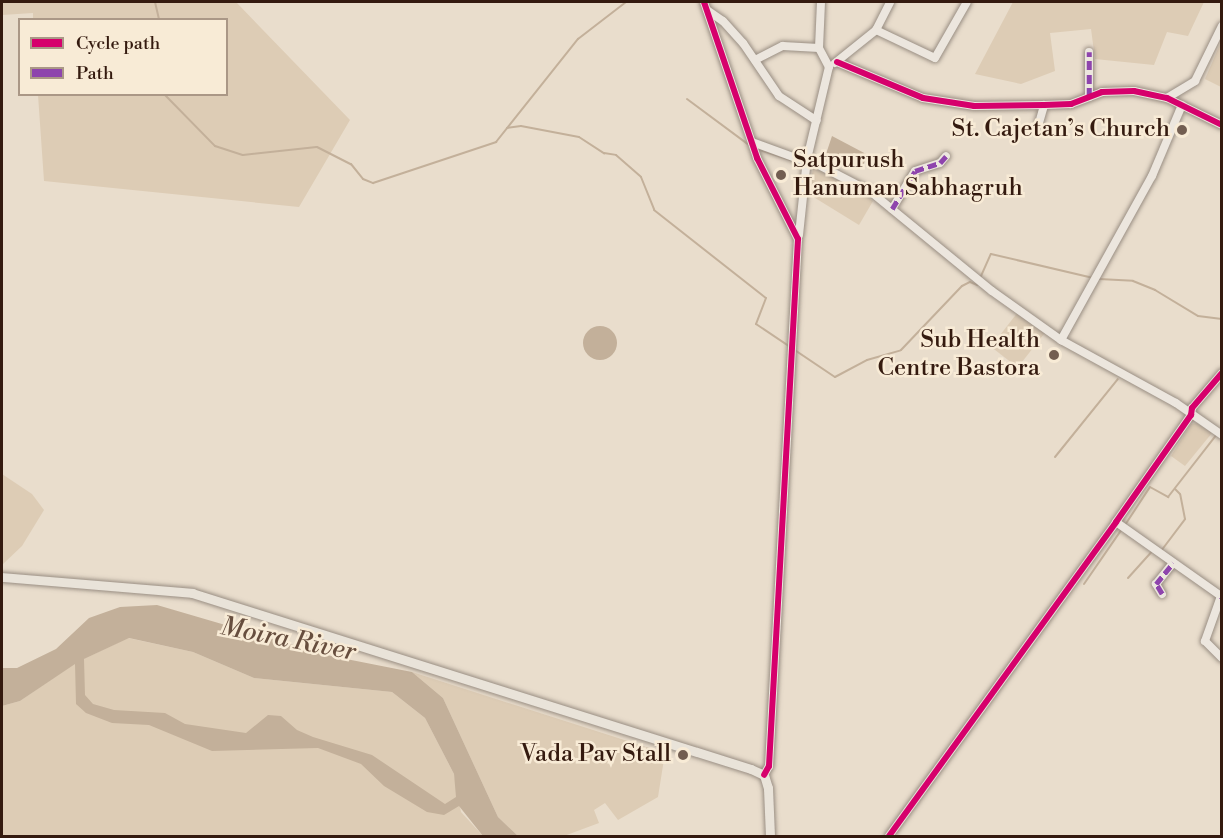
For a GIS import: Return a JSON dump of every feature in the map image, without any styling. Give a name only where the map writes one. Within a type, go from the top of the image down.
[{"type":"main road","points":[[2,577],[192,593],[764,775],[770,837]]},
{"type":"street","points":[[704,2],[753,146],[798,239]]},
{"type":"street","points":[[764,775],[769,766],[798,239],[808,160],[829,67],[819,48],[818,15],[821,2]]},
{"type":"street","points":[[829,67],[876,30],[890,2]]},
{"type":"street","points":[[876,30],[935,58],[967,2]]},
{"type":"street","points":[[707,10],[723,21],[755,60],[779,96],[799,113],[817,121]]},
{"type":"street","points":[[1167,98],[1195,81],[1221,26]]},
{"type":"street","points":[[755,60],[783,46],[819,48]]},
{"type":"street","points":[[1089,52],[1089,97]]},
{"type":"street","points":[[837,62],[923,98],[974,106],[1044,105],[1071,104],[1101,92],[1134,92],[1167,98],[1221,125]]},
{"type":"street","points":[[1039,123],[1044,105]]},
{"type":"street","points":[[1061,339],[1152,176],[1182,105]]},
{"type":"street","points":[[753,146],[808,160],[852,180],[980,280],[1061,339],[1219,433]]},
{"type":"street","points":[[892,209],[915,171],[940,163],[946,156]]},
{"type":"street","points":[[889,837],[1116,522],[1191,415],[1192,408],[1221,373]]},
{"type":"street","points":[[1116,522],[1221,597],[1205,641],[1221,658]]},
{"type":"street","points":[[1162,594],[1156,584],[1173,563]]},
{"type":"shaded area","points":[[2,2],[236,2],[350,120],[299,207],[44,181],[38,96],[228,96],[228,18],[33,18],[33,13],[2,15]]},
{"type":"shaded area","points":[[1013,2],[1204,2],[1188,36],[1167,32],[1154,65],[1095,59],[1091,29],[1050,33],[1055,71],[1021,84],[975,74]]},
{"type":"shaded area","points":[[1221,42],[1221,87],[1205,79]]},
{"type":"shaded area","points":[[832,136],[868,155],[861,169],[826,154]]},
{"type":"shaded area","points":[[814,166],[851,184],[873,201],[859,225],[807,193]]},
{"type":"shaded area","points":[[1018,312],[1045,333],[1018,368],[991,347]]},
{"type":"shaded area","points":[[600,326],[612,331],[617,343],[612,355],[600,360],[588,355],[583,343],[588,331]]},
{"type":"shaded area","points":[[1197,423],[1212,433],[1185,466],[1171,456],[1191,424]]},
{"type":"shaded area","points":[[2,474],[32,494],[44,510],[22,546],[2,565]]},
{"type":"shaded area","points":[[157,605],[331,656],[412,672],[443,698],[498,817],[518,836],[483,836],[459,806],[444,815],[427,812],[384,786],[361,764],[318,748],[212,751],[149,725],[112,723],[86,713],[76,704],[75,664],[20,701],[2,706],[2,668],[17,668],[56,649],[89,618],[120,607]],"holes":[[[129,638],[193,652],[254,678],[392,692],[425,718],[454,774],[456,797],[445,804],[372,755],[313,737],[297,730],[281,716],[268,715],[246,733],[185,724],[165,713],[114,710],[93,704],[85,695],[84,659]]]},
{"type":"shaded area","points":[[128,638],[193,652],[254,678],[392,692],[425,718],[454,774],[461,812],[483,836],[2,836],[2,706],[20,701],[75,663]]},
{"type":"shaded area","points":[[412,672],[665,753],[658,797],[618,820],[605,803],[594,810],[599,823],[564,836],[518,836],[498,817],[443,698]]},
{"type":"waterway","points":[[155,2],[159,18]]},
{"type":"waterway","points":[[166,96],[215,146],[243,155],[317,147],[351,164],[363,179],[373,183],[496,142],[578,39],[626,2]]},
{"type":"waterway","points":[[687,99],[749,145]]},
{"type":"waterway","points":[[507,128],[521,126],[579,137],[604,153],[616,155],[641,177],[654,210],[766,298],[756,324],[835,377],[867,360],[901,350],[962,286],[970,282],[977,285],[991,254],[1093,278]]},
{"type":"waterway","points":[[757,149],[802,164]]},
{"type":"waterway","points":[[813,158],[824,156]]},
{"type":"waterway","points":[[1099,279],[1133,281],[1155,290],[1198,316],[1222,319]]},
{"type":"waterway","points":[[1055,457],[1118,379]]},
{"type":"waterway","points":[[1125,525],[1150,487],[1168,497],[1217,434]]},
{"type":"waterway","points":[[1161,551],[1185,519],[1180,494],[1175,489]]},
{"type":"waterway","points":[[1084,584],[1122,529]]},
{"type":"waterway","points":[[1128,578],[1152,551]]},
{"type":"marked path","points":[[1089,52],[1089,97]]},
{"type":"marked path","points":[[892,209],[915,171],[940,163],[946,156]]},
{"type":"marked path","points":[[1162,594],[1156,584],[1173,563]]},
{"type":"cycle path","points":[[704,2],[757,158],[798,239],[769,766],[764,775]]},
{"type":"cycle path","points":[[837,62],[923,98],[974,106],[1044,105],[1071,104],[1102,92],[1134,91],[1167,98],[1222,125]]},
{"type":"cycle path","points":[[889,836],[1116,522],[1191,415],[1192,408],[1222,373]]},
{"type":"place","name":"St. Cajetan’s Church","points":[[1182,130]]},
{"type":"place","name":"Satpurush Hanuman Sabhagruh","points":[[781,175]]},
{"type":"place","name":"Sub Health Centre Bastora","points":[[1054,355]]},
{"type":"place","name":"Vada Pav Stall","points":[[683,755]]},
{"type":"water label","name":"Moira River","points":[[288,640]]}]
